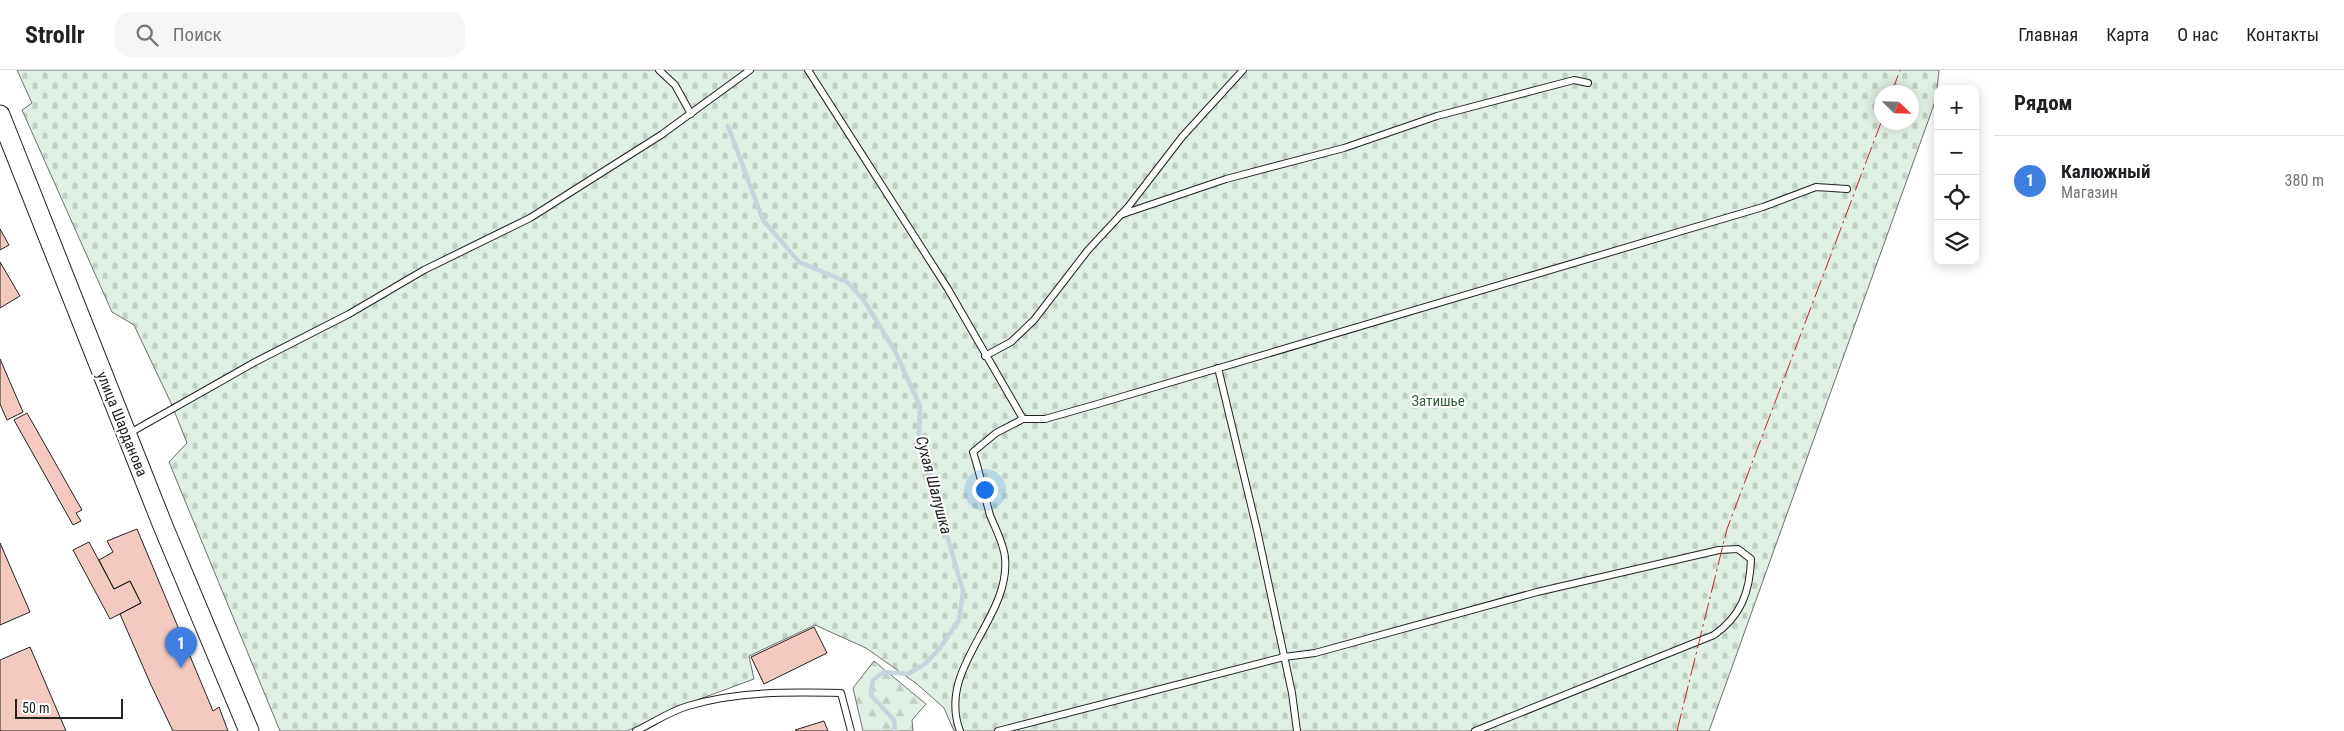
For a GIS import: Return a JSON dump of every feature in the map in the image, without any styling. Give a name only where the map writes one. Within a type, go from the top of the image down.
[{"type":"main road","name":"улица Шарданова","points":[[0,115],[126,434],[249,731]]},
{"type":"lane","points":[[659,70],[675,85],[691,114]]},
{"type":"lane","points":[[126,434],[255,362],[348,314],[424,270],[530,218],[691,114],[750,70]]},
{"type":"lane","points":[[808,70],[948,288],[1023,419]]},
{"type":"lane","points":[[986,356],[1011,342],[1034,320],[1088,250],[1120,215],[1182,137],[1243,70]]},
{"type":"lane","points":[[1120,215],[1226,179],[1344,148],[1437,116],[1574,80],[1588,83]]},
{"type":"lane","points":[[959,731],[953,708],[960,681],[969,653],[998,599],[1005,558],[973,452],[996,433],[1023,419],[1045,419],[1763,207],[1816,187],[1847,189]]},
{"type":"lane","points":[[1218,368],[1257,530],[1284,657],[1297,731]]},
{"type":"lane","points":[[998,731],[1284,657],[1314,653],[1519,597],[1719,550],[1738,549],[1751,559],[1747,594],[1728,626],[1714,635],[1474,731]]},
{"type":"lane","points":[[636,731],[686,707],[717,698],[778,692],[841,693],[851,731]]},
{"type":"green space","name":"Затишье","points":[[17,70],[1939,70],[1937,85],[1934,85],[1934,105],[1709,731],[954,731],[944,708],[917,684],[866,648],[815,625],[749,656],[754,679],[681,706],[627,731],[280,731],[169,462],[187,443],[171,403],[134,325],[112,312],[22,110],[32,103]]},
{"type":"green space","points":[[874,661],[926,704],[912,720],[913,731],[863,731],[853,688]]},
{"type":"building","points":[[0,229],[9,245],[0,250]]},
{"type":"building","points":[[0,262],[20,296],[0,308]]},
{"type":"building","points":[[0,359],[23,412],[7,420],[0,404]]},
{"type":"building","points":[[27,413],[82,510],[76,513],[81,521],[73,525],[14,420]]},
{"type":"building","points":[[137,529],[213,711],[219,707],[228,731],[173,731],[151,685],[120,614],[141,603],[130,581],[114,589],[99,560],[113,552],[107,541]]},
{"type":"building","points":[[89,542],[114,589],[130,581],[141,603],[110,619],[73,550]]},
{"type":"building","points":[[0,543],[30,612],[0,625]]},
{"type":"building","points":[[814,627],[827,653],[764,684],[751,657]]},
{"type":"building","points":[[30,647],[66,731],[0,731],[0,660]]},
{"type":"building","points":[[824,721],[828,731],[795,730]]},
{"type":"waterway","name":"Сухая Шалушка","points":[[728,126],[763,220],[799,262],[847,282],[863,299],[895,351],[920,406],[919,437],[963,591],[959,620],[940,648],[925,664],[908,674],[884,672],[873,680],[871,695],[894,720],[895,731]]},
{"type":"power","points":[[1895,85],[1900,70]]},
{"type":"power","points":[[1677,731],[1727,529],[1878,130]]},
{"type":"place","name":"Калюжный","points":[[181,668]]}]
